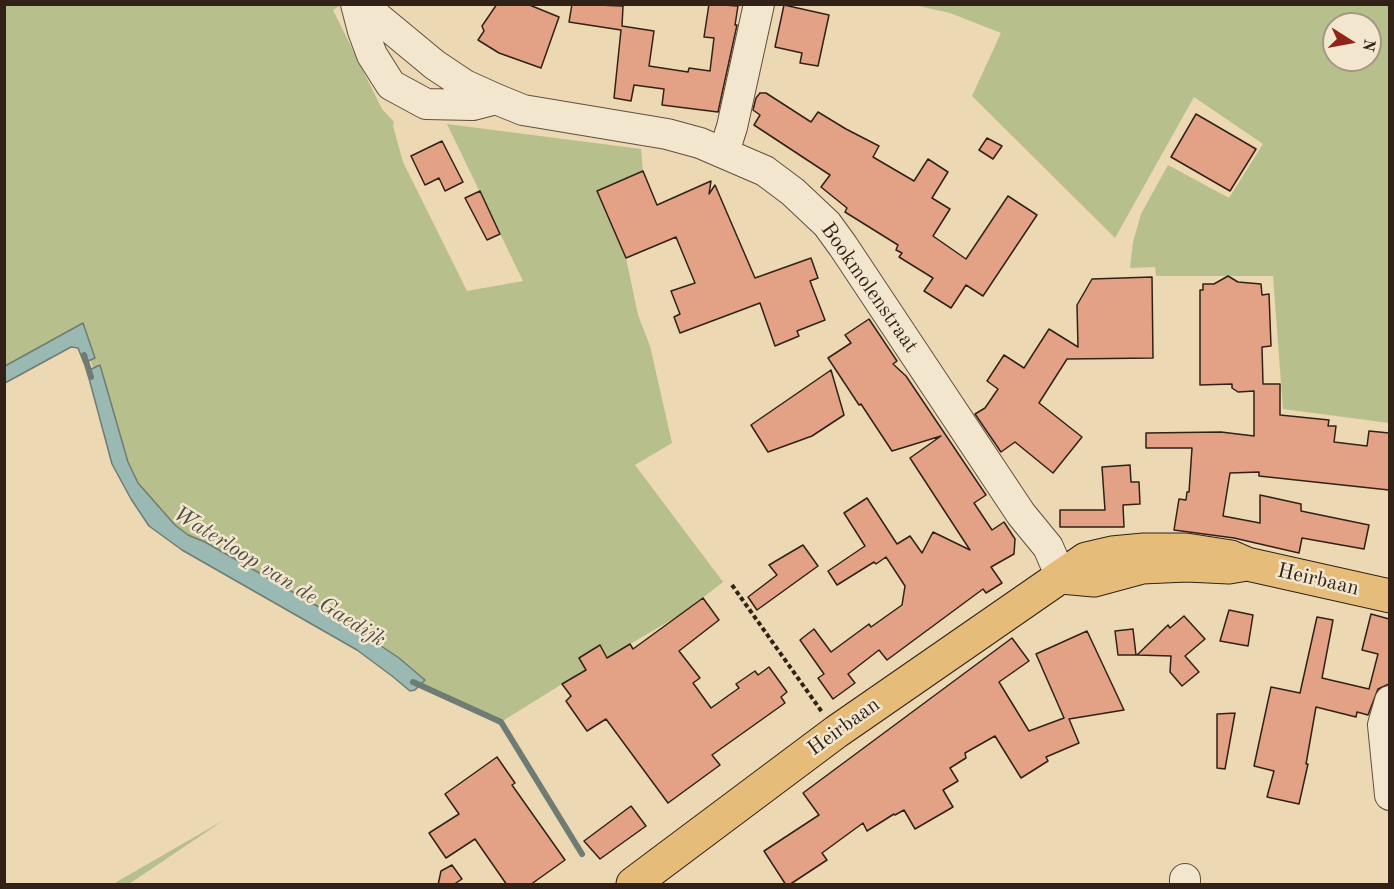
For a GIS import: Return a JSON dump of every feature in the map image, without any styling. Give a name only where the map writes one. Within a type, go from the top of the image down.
[{"type":"main road","name":"Heirbaan","points":[[633,885],[836,732],[1061,577],[1094,580],[1143,567],[1187,565],[1229,567],[1247,564],[1389,596]]},
{"type":"street","points":[[356,4],[372,55],[391,85],[426,104],[464,105],[496,99]]},
{"type":"street","name":"Bookmolenstraat","points":[[368,4],[377,17],[435,65],[465,85],[496,99],[523,110],[667,134],[700,142],[765,171],[793,192],[826,224],[1021,513],[1048,548],[1061,577]]},
{"type":"street","points":[[724,152],[732,127],[759,4]]},
{"type":"street","points":[[1389,701],[1383,725],[1389,795]]},
{"type":"path","points":[[732,585],[836,732]]},
{"type":"green space","points":[[5,5],[341,5],[333,10],[382,109],[394,122],[393,126],[403,162],[467,291],[523,281],[447,124],[641,149],[643,171],[597,191],[626,258],[638,315],[650,346],[672,443],[635,465],[723,582],[683,613],[562,684],[501,722],[500,725],[420,686],[194,546],[136,496],[80,329],[5,373]]},
{"type":"green space","points":[[914,5],[1389,5],[1389,423],[1283,409],[1273,276],[1156,276],[1155,267],[1130,268],[1133,242],[1141,214],[1168,165],[1229,198],[1263,144],[1194,97],[1115,238],[972,96],[1001,33],[950,13]]},
{"type":"green space","points":[[224,820],[129,884],[113,884]]},
{"type":"water","points":[[83,323],[95,358],[84,363],[78,348],[71,347],[5,383],[5,366]]},
{"type":"water","points":[[100,365],[128,462],[138,483],[175,525],[188,535],[205,542],[347,623],[399,658],[425,680],[415,690],[410,691],[357,650],[182,550],[149,526],[112,464],[87,371]]},
{"type":"building","points":[[497,4],[527,4],[559,17],[541,68],[499,53],[478,40],[484,31],[482,26]]},
{"type":"building","points":[[572,4],[623,6],[622,26],[654,31],[649,66],[688,72],[689,68],[710,71],[714,38],[704,37],[709,4],[738,6],[735,25],[737,25],[718,112],[662,105],[664,89],[634,85],[631,101],[614,98],[621,30],[569,22]]},
{"type":"building","points":[[784,5],[829,15],[818,66],[800,63],[802,53],[775,47]]},
{"type":"building","points":[[760,93],[766,93],[811,122],[818,112],[879,146],[873,157],[914,181],[928,159],[948,172],[932,198],[950,209],[933,236],[966,259],[1008,196],[1037,215],[983,296],[966,285],[951,308],[924,291],[933,278],[899,257],[902,253],[896,250],[898,245],[845,212],[847,208],[821,187],[830,175],[754,125],[760,115],[753,110]]},
{"type":"building","points":[[1196,114],[1256,149],[1230,191],[1171,157]]},
{"type":"building","points":[[987,138],[1002,146],[993,159],[979,150]]},
{"type":"building","points":[[442,141],[463,182],[445,191],[439,178],[425,185],[411,156]]},
{"type":"building","points":[[643,171],[657,205],[711,181],[709,194],[715,185],[755,278],[811,258],[818,278],[810,281],[825,320],[797,331],[799,336],[775,346],[760,303],[680,333],[674,317],[680,314],[671,291],[695,283],[676,237],[626,258],[597,191]]},
{"type":"building","points":[[480,191],[500,234],[487,240],[465,198]]},
{"type":"building","points":[[1228,276],[1238,282],[1261,284],[1262,295],[1269,294],[1271,346],[1262,347],[1263,384],[1280,384],[1280,415],[1329,420],[1328,426],[1336,426],[1334,442],[1367,446],[1369,431],[1389,433],[1389,490],[1259,476],[1259,472],[1230,473],[1223,516],[1260,523],[1260,495],[1301,504],[1301,511],[1369,525],[1364,549],[1302,538],[1299,553],[1234,538],[1174,530],[1179,499],[1186,500],[1187,492],[1189,492],[1192,448],[1146,448],[1146,433],[1221,432],[1254,436],[1254,391],[1238,392],[1232,388],[1232,384],[1200,385],[1200,290],[1203,290],[1203,284],[1214,284]]},
{"type":"building","points":[[1152,277],[1153,358],[1067,359],[1039,403],[1082,437],[1053,473],[1015,442],[1001,452],[975,414],[985,408],[998,389],[987,381],[1004,355],[1024,368],[1049,329],[1078,347],[1077,305],[1092,279]]},
{"type":"building","points":[[869,319],[897,361],[893,364],[906,376],[986,495],[974,503],[992,530],[1004,522],[1015,539],[1014,554],[991,567],[1002,583],[986,593],[983,589],[887,660],[879,650],[848,674],[855,683],[833,699],[818,678],[824,674],[800,640],[814,629],[831,652],[869,624],[871,627],[902,605],[905,586],[886,557],[837,585],[828,571],[865,546],[844,513],[867,498],[897,544],[910,536],[922,553],[933,532],[970,550],[910,458],[941,436],[892,451],[828,358],[851,343],[845,335]]},
{"type":"building","points":[[831,370],[844,415],[812,436],[768,452],[751,425]]},
{"type":"building","points":[[1130,465],[1131,482],[1139,482],[1140,504],[1123,505],[1124,527],[1060,527],[1060,510],[1105,510],[1102,467]]},
{"type":"building","points":[[803,545],[818,566],[757,610],[748,597],[777,575],[769,565]]},
{"type":"building","points":[[703,598],[719,620],[679,651],[700,678],[693,683],[711,708],[739,688],[736,684],[755,671],[758,675],[769,667],[787,692],[781,697],[785,703],[712,755],[720,765],[668,803],[606,719],[587,731],[566,701],[571,696],[562,684],[586,670],[579,658],[600,645],[607,658],[630,644],[633,649]]},
{"type":"building","points":[[1229,610],[1253,615],[1248,646],[1220,641]]},
{"type":"building","points":[[1371,614],[1389,619],[1389,684],[1378,689],[1368,715],[1357,712],[1356,717],[1316,707],[1306,764],[1308,764],[1299,804],[1267,797],[1274,771],[1254,766],[1271,687],[1300,693],[1317,617],[1333,620],[1322,678],[1369,689],[1378,654],[1362,650]]},
{"type":"building","points":[[1184,616],[1205,639],[1185,656],[1199,672],[1182,686],[1170,672],[1171,656],[1137,655],[1168,625],[1170,628]]},
{"type":"building","points":[[1133,629],[1136,655],[1118,655],[1115,631]]},
{"type":"building","points":[[1087,631],[1124,710],[1069,719],[1079,743],[1046,757],[1048,761],[1021,778],[995,736],[965,753],[966,758],[950,768],[958,781],[943,790],[953,807],[915,829],[904,810],[867,831],[863,823],[822,853],[827,860],[786,885],[764,851],[819,815],[803,793],[1012,638],[1029,661],[999,682],[1029,731],[1064,718],[1036,654]]},
{"type":"building","points":[[1235,713],[1225,769],[1217,768],[1217,714]]},
{"type":"building","points":[[497,757],[515,783],[512,785],[565,860],[530,885],[507,885],[475,839],[446,858],[429,833],[459,814],[445,794]]},
{"type":"building","points":[[631,806],[646,826],[600,859],[584,841]]},
{"type":"building","points":[[452,865],[462,879],[453,885],[438,885],[441,871]]},
{"type":"waterway","name":"Waterloop van de Gaedijk","points":[[84,355],[91,377]]},
{"type":"waterway","name":"Waterloop van de Gaedijk","points":[[413,682],[501,722],[582,854]]}]
